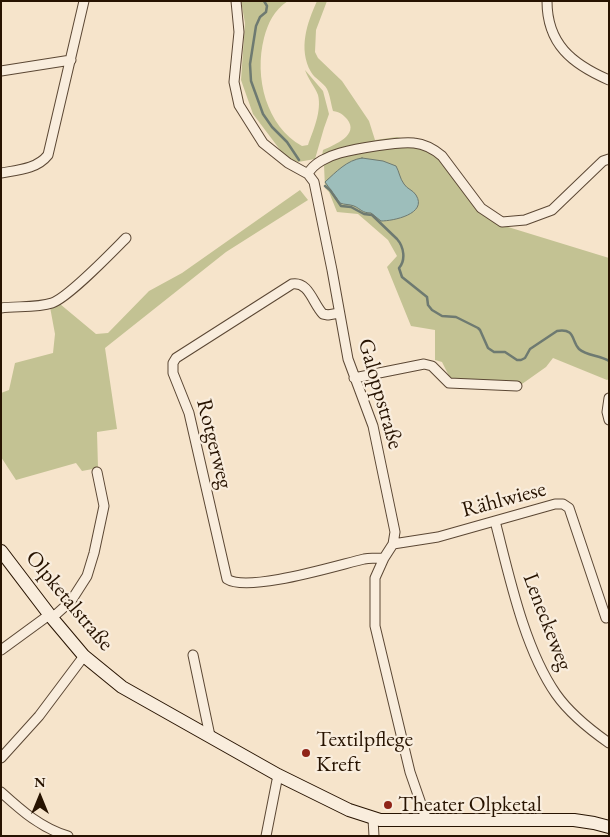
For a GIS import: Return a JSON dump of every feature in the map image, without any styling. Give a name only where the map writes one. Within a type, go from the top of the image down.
[{"type":"street","points":[[1,173],[34,167],[43,162],[48,155],[84,1]]},
{"type":"street","points":[[236,1],[239,32],[234,82],[239,105],[256,132],[271,150],[288,164],[308,174],[318,163],[339,153],[414,143],[437,152],[442,156],[481,208],[502,222],[525,220],[552,210],[603,162],[609,159]]},
{"type":"street","points":[[547,1],[550,27],[558,44],[579,65],[609,80]]},
{"type":"street","points":[[1,71],[71,60]]},
{"type":"street","name":"Galoppstraße","points":[[308,174],[317,190],[348,359],[373,426],[394,532],[393,544]]},
{"type":"street","points":[[1,308],[53,302],[62,297],[110,255],[126,238]]},
{"type":"street","name":"Rotgerweg","points":[[339,314],[323,314],[305,288],[297,283],[292,284],[176,358],[173,363],[173,372],[189,413],[227,579],[233,583],[299,576],[366,559],[384,558]]},
{"type":"street","points":[[354,378],[424,364],[432,366],[449,383],[517,386]]},
{"type":"street","points":[[609,398],[607,412],[609,420]]},
{"type":"street","points":[[1,650],[71,601],[86,576],[94,553],[104,506],[97,472]]},
{"type":"street","name":"Rählwiese","points":[[393,544],[438,538],[555,504],[563,504],[569,508],[606,618]]},
{"type":"street","name":"Leneckeweg","points":[[495,521],[511,582],[529,640],[541,670],[556,694],[570,711],[587,728],[609,743]]},
{"type":"street","points":[[393,544],[378,570],[374,586],[375,626],[410,772],[427,821]]},
{"type":"street","name":"Olpketalstraße","points":[[1,551],[50,616],[84,656],[122,687],[278,775],[349,810],[372,819],[427,821],[574,820],[594,823],[609,828]]},
{"type":"street","points":[[193,655],[210,736]]},
{"type":"street","points":[[1,758],[40,716],[84,656]]},
{"type":"street","points":[[266,836],[278,775]]},
{"type":"street","points":[[1,792],[28,816],[58,833],[68,836]]},
{"type":"street","points":[[372,819],[374,836]]},
{"type":"shaded area","points":[[241,1],[288,1],[275,13],[264,38],[261,53],[262,84],[266,99],[279,126],[302,146],[308,145],[319,108],[318,95],[305,70],[323,91],[329,114],[315,159],[298,162],[287,159],[253,114],[241,80],[245,23]]},
{"type":"shaded area","points":[[317,1],[327,1],[316,30],[315,52],[318,58],[342,81],[369,121],[375,140],[397,137],[405,139],[322,156],[323,150],[348,135],[350,125],[347,119],[333,111],[327,89],[311,72],[307,63],[305,36]]},
{"type":"shaded area","points":[[413,143],[437,152],[472,197],[508,227],[609,258],[609,379],[607,380],[553,358],[546,367],[522,384],[451,380],[442,362],[435,360],[435,330],[411,326],[387,267],[397,256],[388,240],[358,214],[337,212],[329,192],[325,188],[324,165],[334,159],[356,152]]},
{"type":"shaded area","points":[[300,190],[308,200],[226,252],[105,348],[117,429],[97,432],[98,468],[82,471],[76,463],[16,480],[1,457],[1,393],[9,390],[15,363],[53,353],[55,334],[50,307],[60,304],[96,334],[108,333],[149,291],[182,273]]},
{"type":"water","points":[[362,158],[383,161],[396,166],[401,180],[416,195],[418,202],[413,212],[401,218],[381,221],[371,213],[364,212],[352,205],[340,203],[325,182],[347,164]]},
{"type":"waterway","points":[[264,1],[267,6],[266,12],[260,17],[256,26],[250,64],[251,81],[263,114],[272,127],[287,142],[299,160]]},
{"type":"waterway","points":[[325,186],[341,206],[351,207],[364,214],[372,215],[397,239],[403,254],[403,261],[399,268],[402,277],[427,297],[428,305],[432,310],[442,316],[456,317],[478,328],[488,348],[494,352],[505,352],[517,360],[521,360],[525,358],[530,349],[557,331],[567,331],[579,349],[609,361]]},
{"type":"place","name":"Textilpflege Kreft","points":[[306,753]]},
{"type":"place","name":"Theater Olpketal","points":[[388,805]]}]
